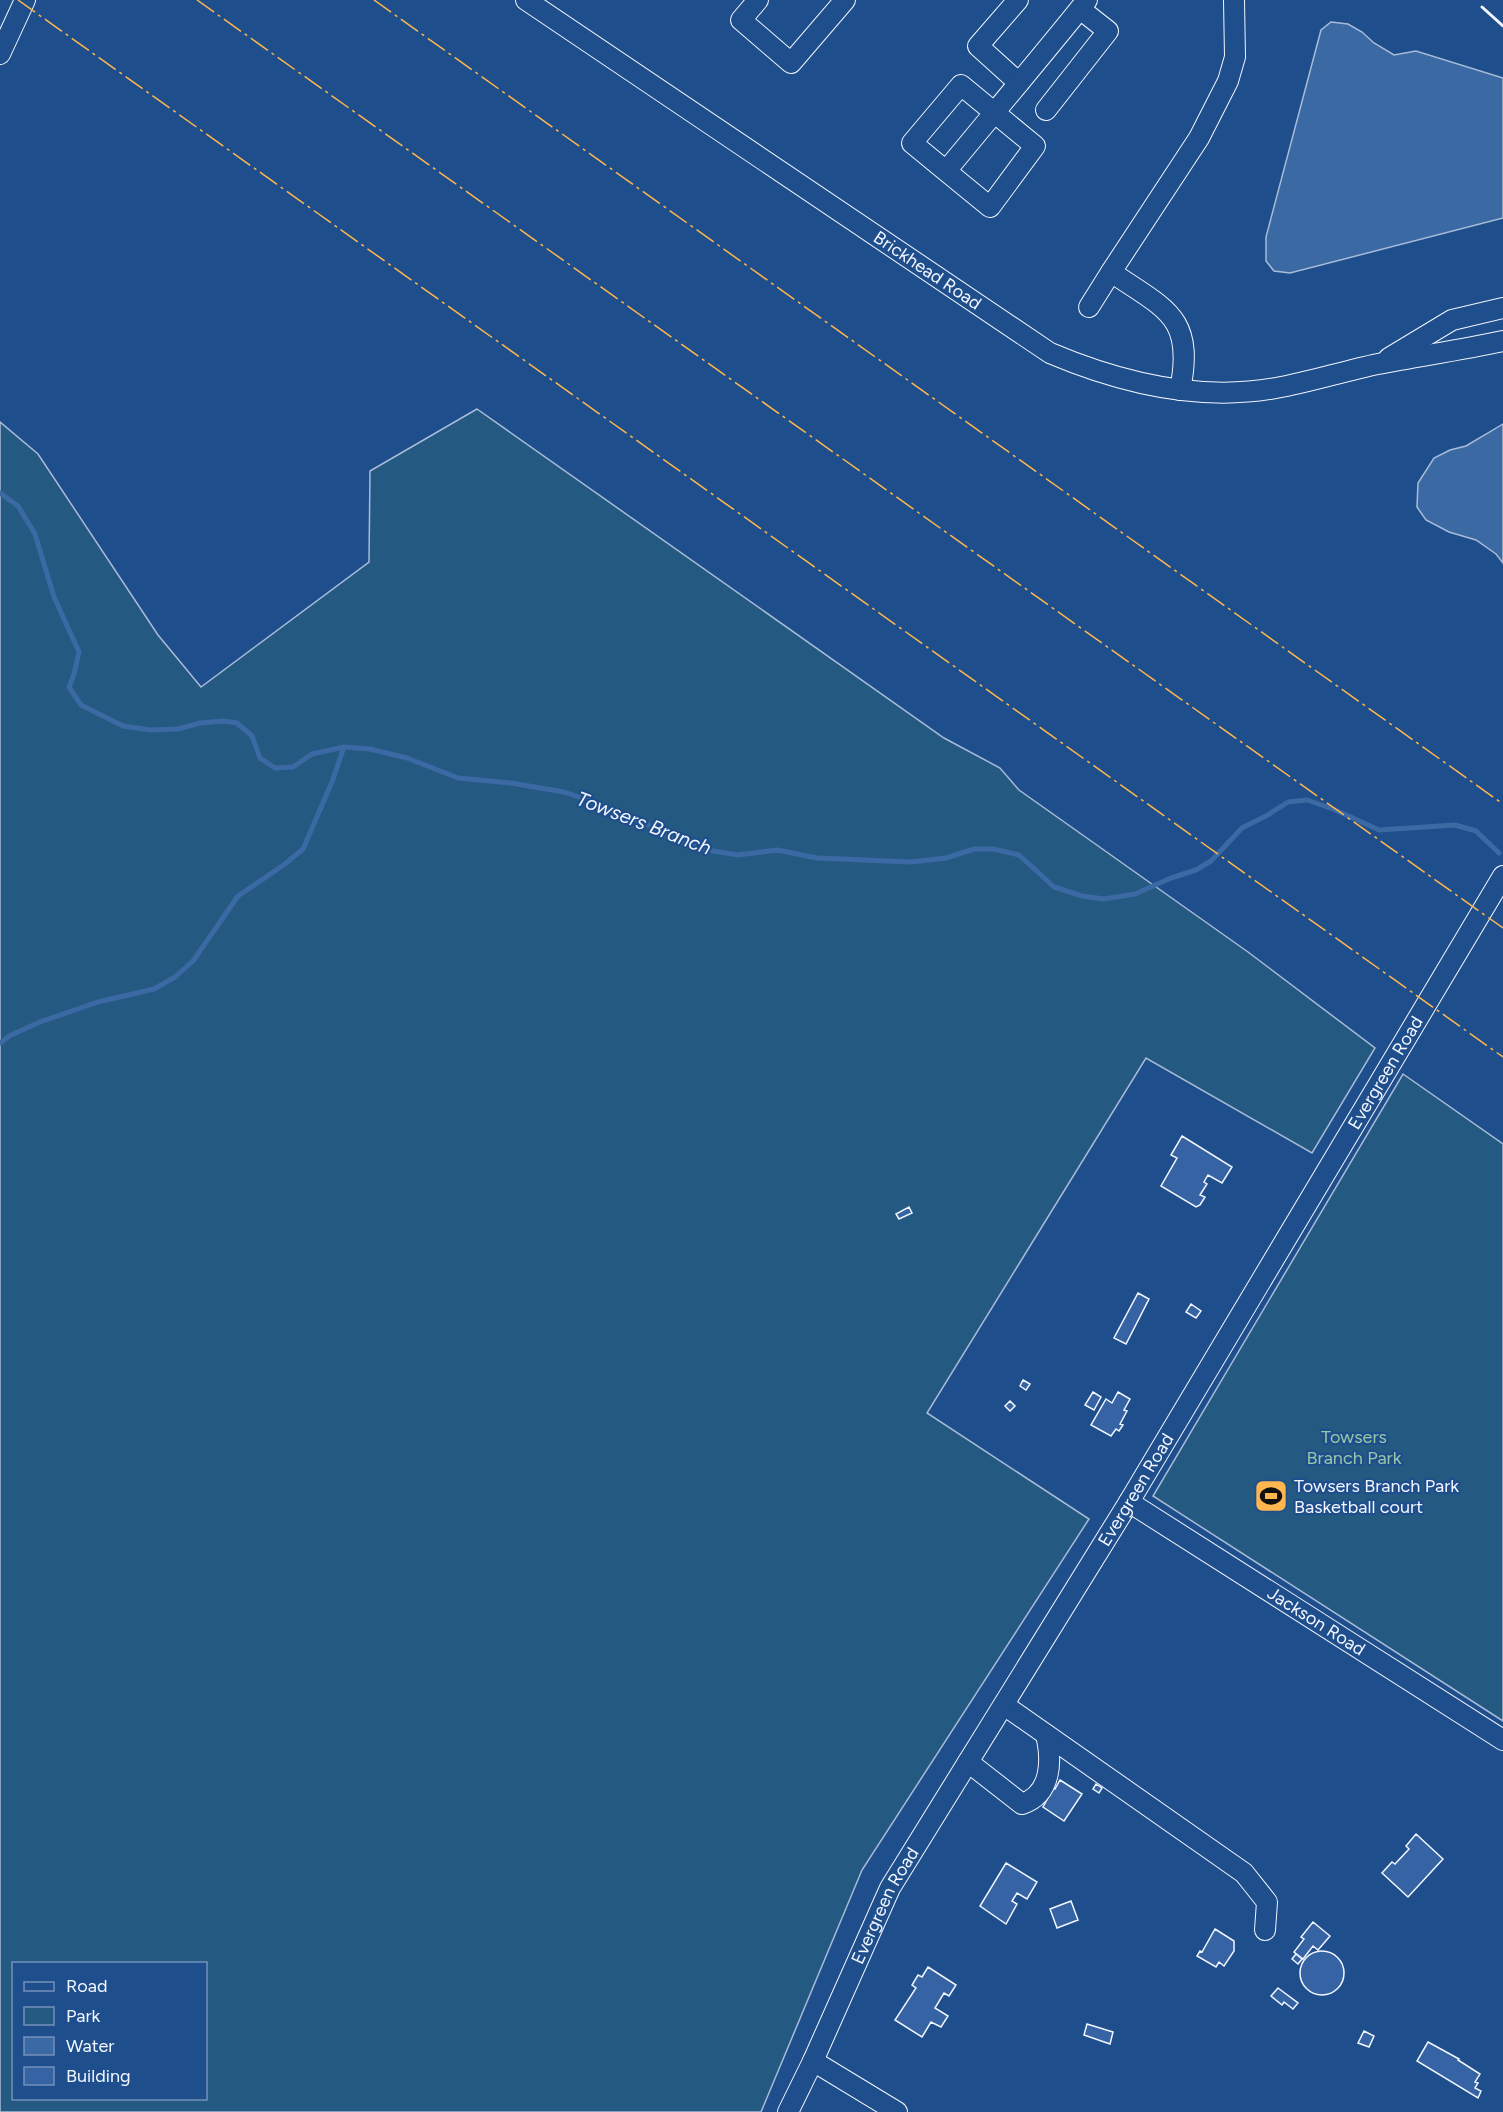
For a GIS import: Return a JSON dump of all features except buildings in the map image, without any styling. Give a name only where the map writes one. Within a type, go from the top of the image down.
[{"type":"street","points":[[0,54],[26,0]]},
{"type":"street","name":"Brickhead Road","points":[[526,0],[1050,353],[1098,372],[1124,380],[1180,390],[1240,392],[1275,388],[1378,364],[1503,341]]},
{"type":"street","points":[[758,0],[741,20],[791,63],[845,0]]},
{"type":"street","points":[[1018,0],[978,46],[1019,83]]},
{"type":"street","points":[[1089,307],[1199,138],[1225,88],[1235,57],[1234,0]]},
{"type":"street","points":[[946,171],[1083,5],[1108,31],[1046,110]]},
{"type":"street","points":[[961,85],[995,112],[1035,146],[990,207],[912,143],[961,85]]},
{"type":"street","points":[[1111,272],[1163,308],[1177,323],[1184,341],[1185,368],[1180,390]]},
{"type":"street","name":"Brickhead Road","points":[[1378,364],[1452,320],[1503,308]]},
{"type":"street","name":"Evergreen Road","points":[[788,2112],[890,1888],[1129,1502],[1503,876]]},
{"type":"street","name":"Jackson Road","points":[[1129,1502],[1503,1740]]},
{"type":"street","points":[[1004,1705],[1244,1873],[1267,1902],[1265,1930]]},
{"type":"street","points":[[968,1762],[1022,1804],[1029,1802],[1041,1792],[1049,1773],[1051,1753],[1046,1735]]},
{"type":"street","points":[[813,2061],[897,2112]]},
{"type":"green space","points":[[477,409],[944,738],[1000,768],[1019,790],[1248,952],[1375,1048],[1312,1153],[1146,1058],[927,1413],[1089,1519],[862,1870],[761,2112],[0,2112],[0,422],[38,454],[158,635],[201,687],[369,562],[370,471]]},
{"type":"green space","name":"Towsers Branch Park","points":[[1403,1074],[1503,1144],[1503,1721],[1153,1496]]},
{"type":"water","points":[[1331,22],[1348,24],[1394,55],[1416,51],[1503,78],[1503,218],[1290,273],[1274,271],[1266,261],[1266,237],[1321,30]]},
{"type":"water","points":[[1503,424],[1503,563],[1496,554],[1476,540],[1449,532],[1426,520],[1417,507],[1418,483],[1434,458],[1450,450],[1466,446]]},
{"type":"waterway","name":"Towsers Branch","points":[[0,493],[18,506],[35,534],[54,597],[79,652],[69,687],[81,705],[123,726],[151,730],[178,729],[200,723],[223,721],[237,723],[252,736],[260,758],[275,768],[293,767],[312,754],[344,747],[370,749],[407,758],[458,778],[511,783],[564,792],[648,825],[676,841],[707,850],[738,855],[777,850],[817,858],[911,862],[946,858],[974,849],[993,849],[1019,855],[1054,887],[1082,896],[1104,899],[1135,894],[1196,870],[1211,861],[1242,828],[1288,802],[1307,800],[1379,830],[1455,825],[1476,831],[1499,853]]},
{"type":"waterway","points":[[0,1043],[11,1035],[40,1022],[98,1002],[154,989],[175,977],[193,961],[238,896],[303,849],[332,782],[344,747]]},
{"type":"wall","points":[[1482,7],[1503,26]]},
{"type":"power","points":[[18,0],[1503,1057]]},
{"type":"power","points":[[197,0],[1503,928]]},
{"type":"power","points":[[374,0],[1503,804]]},
{"type":"place","name":"Towsers Branch Park Basketball court","points":[[1271,1496]]}]
